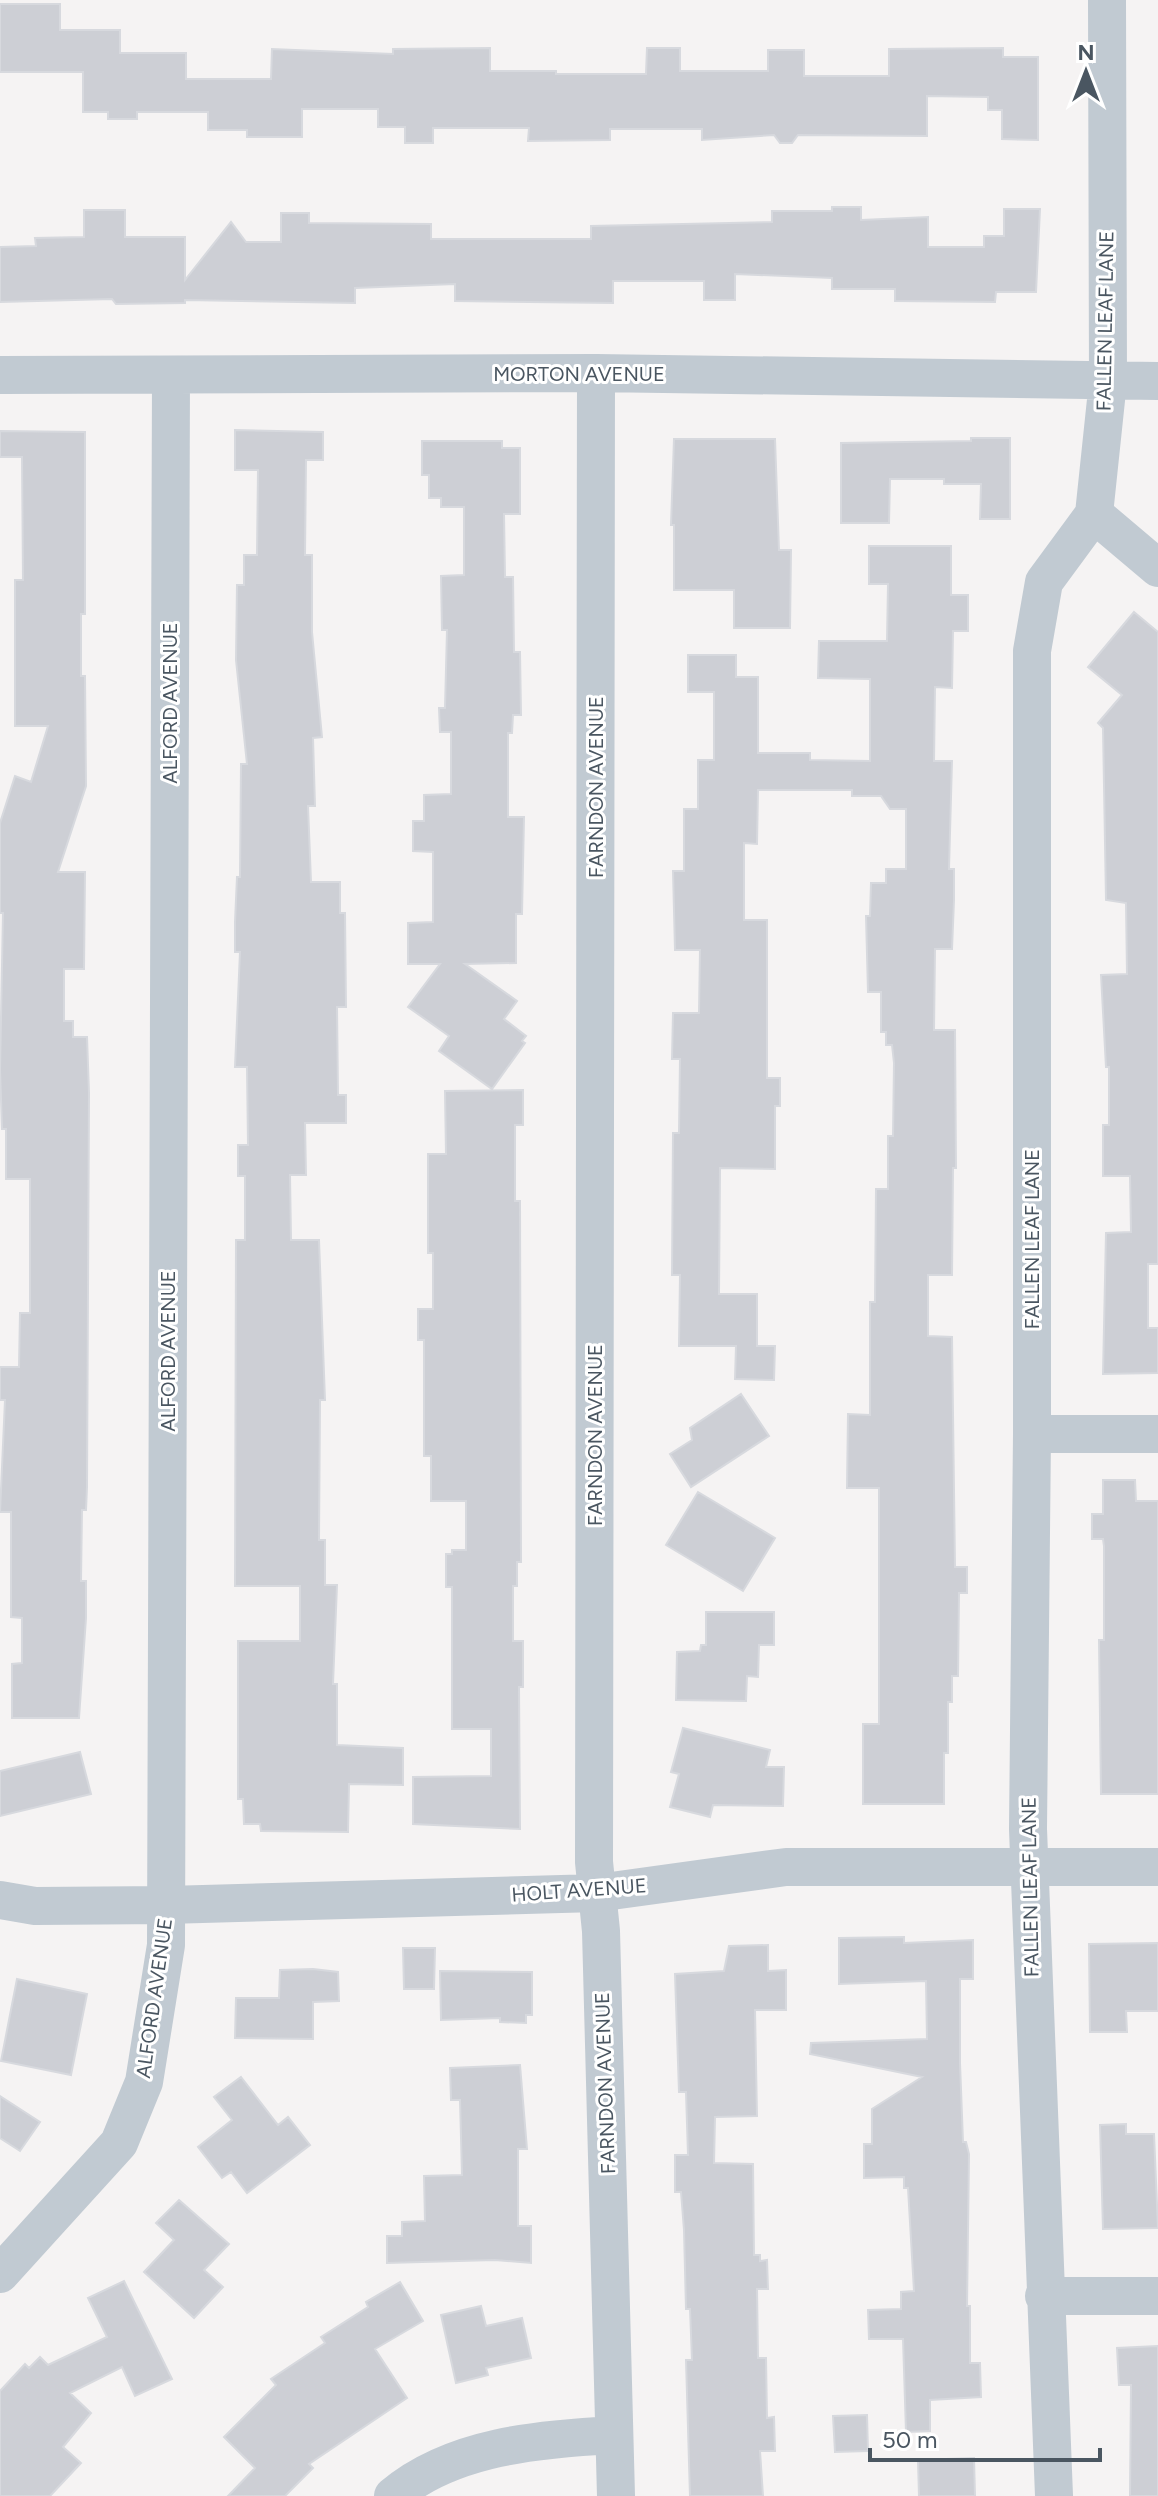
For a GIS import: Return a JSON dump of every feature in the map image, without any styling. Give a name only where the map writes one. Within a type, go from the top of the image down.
[{"type":"street","name":"FALLEN LEAF LANE","points":[[1054,2496],[1028,1867],[1032,1434],[1032,651],[1044,582],[1094,514],[1108,381],[1107,0]]},
{"type":"street","name":"MORTON AVENUE","points":[[0,375],[596,373],[1158,381]]},
{"type":"street","name":"FARNDON AVENUE","points":[[596,373],[597,1893],[616,2496]]},
{"type":"street","name":"ALFORD AVENUE","points":[[0,2274],[119,2143],[144,2082],[166,1945],[171,376]]},
{"type":"street","points":[[1094,514],[1158,568]]},
{"type":"street","points":[[1032,1434],[1158,1434]]},
{"type":"street","name":"HOLT AVENUE","points":[[0,1900],[35,1906],[167,1905],[597,1893],[786,1867],[1158,1867]]},
{"type":"street","points":[[1044,2296],[1158,2296]]},
{"type":"street","points":[[393,2496],[468,2454],[558,2438],[614,2435]]},
{"type":"building","points":[[0,4],[60,4],[60,30],[120,30],[120,53],[186,53],[186,79],[271,79],[272,49],[393,54],[393,49],[490,48],[490,71],[556,71],[556,74],[646,74],[647,48],[680,48],[680,71],[768,71],[768,50],[804,50],[804,76],[889,76],[889,49],[1003,48],[1003,57],[1038,57],[1038,140],[1002,139],[1002,110],[988,110],[988,97],[927,96],[927,136],[798,135],[792,143],[780,143],[774,135],[702,140],[702,129],[610,129],[610,140],[528,141],[529,128],[433,128],[433,143],[405,143],[405,127],[378,127],[378,109],[302,109],[302,137],[247,137],[247,130],[208,130],[208,112],[137,112],[137,119],[108,119],[108,112],[83,112],[83,72],[0,72]]},
{"type":"building","points":[[832,207],[861,207],[861,220],[928,217],[928,247],[984,247],[984,236],[1004,236],[1004,209],[1040,209],[1036,292],[996,292],[995,302],[895,301],[895,289],[832,289],[832,278],[735,274],[735,300],[704,300],[704,281],[613,281],[613,303],[455,301],[455,284],[355,288],[355,303],[185,300],[185,303],[116,304],[112,299],[0,302],[0,247],[36,246],[35,238],[84,237],[84,210],[125,210],[125,237],[185,237],[185,280],[231,222],[246,242],[281,242],[281,213],[309,213],[309,223],[431,224],[431,239],[591,239],[591,226],[772,222],[772,211],[832,211]]},
{"type":"building","points":[[235,430],[323,432],[323,460],[306,460],[305,555],[312,555],[312,632],[322,737],[313,738],[315,806],[308,806],[311,882],[340,882],[340,913],[345,913],[346,1007],[337,1007],[338,1095],[346,1095],[346,1123],[305,1123],[306,1175],[290,1175],[291,1240],[319,1240],[325,1400],[320,1400],[319,1540],[325,1540],[325,1585],[337,1585],[333,1684],[337,1684],[337,1745],[403,1748],[403,1785],[349,1784],[348,1832],[261,1831],[260,1824],[244,1824],[243,1799],[238,1799],[238,1641],[300,1641],[300,1586],[235,1586],[236,1240],[245,1240],[245,1176],[238,1176],[238,1145],[248,1145],[247,1067],[235,1067],[240,952],[235,952],[235,922],[237,877],[240,877],[241,764],[247,764],[236,660],[237,585],[244,585],[244,555],[257,555],[258,470],[235,470]]},
{"type":"building","points":[[0,431],[85,432],[85,614],[81,614],[81,676],[85,676],[86,786],[58,872],[85,872],[84,969],[64,969],[64,1021],[73,1021],[73,1037],[87,1037],[89,1093],[87,1487],[86,1510],[82,1510],[81,1581],[86,1581],[86,1618],[79,1718],[12,1718],[12,1664],[22,1663],[22,1618],[11,1617],[11,1512],[0,1512],[5,1400],[0,1400],[0,1367],[19,1367],[20,1313],[30,1313],[30,1179],[6,1179],[6,1129],[2,1129],[0,1070],[3,913],[0,913],[0,823],[15,776],[31,782],[48,726],[15,726],[15,580],[23,580],[22,457],[0,457]]},
{"type":"building","points":[[971,438],[1010,438],[1010,519],[980,519],[981,484],[944,484],[944,479],[890,479],[889,523],[841,523],[841,443],[971,441]]},
{"type":"building","points":[[674,439],[775,439],[779,550],[791,550],[790,628],[734,628],[734,590],[674,590],[674,525],[671,525]]},
{"type":"building","points":[[422,441],[502,441],[502,448],[520,448],[520,514],[504,514],[505,577],[513,577],[514,652],[520,652],[521,715],[513,715],[512,733],[508,733],[508,817],[524,817],[522,914],[516,914],[516,963],[465,964],[517,1001],[504,1019],[526,1036],[522,1041],[525,1043],[492,1089],[439,1051],[449,1036],[408,1007],[440,964],[408,964],[408,923],[433,922],[433,852],[413,851],[413,821],[424,821],[424,795],[451,794],[451,732],[440,732],[439,708],[445,708],[447,630],[442,630],[441,576],[464,575],[464,507],[441,507],[441,498],[429,498],[429,475],[422,475]]},
{"type":"building","points":[[869,546],[951,546],[951,595],[968,595],[968,631],[953,631],[952,688],[935,687],[934,761],[952,761],[949,869],[954,869],[954,900],[952,949],[935,949],[934,1030],[955,1030],[956,1168],[953,1168],[952,1275],[928,1275],[928,1336],[952,1337],[955,1567],[967,1567],[967,1593],[959,1593],[958,1676],[952,1676],[952,1702],[948,1702],[944,1804],[863,1804],[863,1724],[879,1724],[879,1488],[847,1488],[848,1414],[870,1415],[870,1302],[875,1302],[876,1189],[888,1189],[888,1136],[893,1136],[894,1063],[892,1045],[886,1045],[886,1032],[881,1032],[881,992],[868,992],[866,916],[870,916],[871,883],[886,883],[886,869],[906,869],[906,809],[890,809],[881,796],[852,796],[852,790],[758,790],[757,844],[744,843],[744,920],[767,920],[767,1078],[780,1078],[780,1106],[775,1106],[775,1169],[720,1168],[719,1294],[757,1294],[757,1346],[775,1346],[774,1380],[735,1379],[736,1346],[679,1346],[680,1275],[672,1275],[673,1133],[679,1133],[680,1059],[672,1059],[673,1013],[699,1013],[700,950],[675,950],[673,871],[684,871],[684,809],[698,809],[698,760],[714,760],[714,692],[688,692],[688,655],[736,655],[736,677],[758,677],[758,753],[810,753],[810,760],[870,761],[870,679],[818,678],[819,641],[887,641],[888,584],[869,584]]},
{"type":"building","points":[[1134,612],[1158,632],[1158,1264],[1148,1264],[1148,1328],[1158,1328],[1158,1373],[1103,1374],[1106,1233],[1131,1232],[1130,1176],[1103,1176],[1103,1125],[1109,1125],[1109,1067],[1106,1067],[1101,975],[1127,974],[1126,903],[1106,900],[1103,728],[1098,723],[1122,695],[1088,667]]},
{"type":"building","points":[[523,1090],[523,1125],[515,1125],[515,1201],[520,1201],[521,1562],[517,1562],[517,1586],[513,1586],[513,1641],[523,1641],[523,1687],[519,1687],[520,1829],[413,1824],[413,1777],[491,1776],[491,1729],[452,1729],[452,1587],[446,1587],[446,1554],[452,1554],[452,1550],[466,1550],[466,1501],[431,1501],[431,1456],[424,1456],[424,1340],[418,1340],[418,1309],[433,1309],[433,1253],[428,1253],[428,1154],[446,1154],[445,1091]]},
{"type":"building","points":[[741,1394],[769,1436],[691,1487],[670,1454],[692,1440],[690,1428]]},
{"type":"building","points":[[1103,1480],[1135,1480],[1136,1501],[1158,1501],[1158,1794],[1101,1794],[1099,1640],[1104,1640],[1104,1546],[1103,1539],[1092,1539],[1092,1514],[1103,1514]]},
{"type":"building","points":[[698,1492],[775,1538],[743,1591],[666,1545]]},
{"type":"building","points":[[706,1612],[774,1612],[774,1645],[759,1645],[758,1677],[747,1676],[746,1701],[676,1700],[677,1652],[700,1651],[701,1645],[706,1645]]},
{"type":"building","points":[[683,1728],[770,1750],[766,1767],[784,1767],[783,1806],[713,1805],[710,1817],[670,1807],[679,1774],[671,1772]]},
{"type":"building","points":[[80,1752],[91,1794],[0,1816],[0,1771]]},
{"type":"building","points":[[904,1937],[904,1943],[973,1940],[973,1979],[960,1979],[960,2063],[963,2142],[966,2142],[969,2154],[967,2306],[970,2306],[970,2363],[980,2363],[981,2397],[930,2400],[930,2431],[906,2432],[903,2339],[869,2339],[868,2310],[901,2309],[901,2292],[914,2291],[908,2188],[904,2188],[904,2177],[864,2178],[864,2144],[872,2144],[872,2109],[922,2077],[810,2054],[811,2043],[927,2039],[926,1981],[839,1984],[839,1938]]},
{"type":"building","points":[[1158,1943],[1158,2011],[1126,2011],[1127,2032],[1090,2032],[1089,1944]]},
{"type":"building","points":[[768,1945],[768,1971],[786,1970],[786,2010],[755,2010],[757,2116],[715,2117],[714,2163],[753,2164],[754,2255],[760,2255],[760,2261],[767,2260],[768,2289],[757,2289],[758,2358],[766,2358],[767,2418],[774,2417],[775,2451],[760,2451],[763,2496],[690,2496],[686,2360],[692,2360],[690,2309],[686,2309],[681,2192],[675,2192],[675,2155],[688,2155],[686,2092],[679,2092],[675,1974],[724,1971],[729,1946]]},
{"type":"building","points":[[403,1948],[435,1948],[434,1989],[404,1989]]},
{"type":"building","points":[[280,1970],[338,1972],[339,2001],[313,2002],[313,2039],[235,2038],[236,1998],[279,1998]]},
{"type":"building","points":[[440,1971],[532,1972],[532,2015],[526,2015],[526,2023],[500,2022],[500,2018],[441,2020]]},
{"type":"building","points":[[17,1979],[87,1994],[71,2075],[1,2061]]},
{"type":"building","points":[[520,2065],[527,2149],[518,2149],[518,2226],[531,2226],[531,2263],[495,2260],[387,2263],[387,2236],[402,2236],[402,2222],[425,2221],[424,2176],[462,2175],[460,2100],[451,2100],[450,2068]]},
{"type":"building","points":[[241,2077],[278,2125],[288,2117],[310,2145],[247,2193],[231,2172],[222,2178],[198,2147],[232,2120],[214,2097]]},
{"type":"building","points":[[0,2096],[40,2122],[20,2151],[0,2138]]},
{"type":"building","points":[[1126,2124],[1126,2134],[1154,2134],[1158,2228],[1103,2229],[1100,2125]]},
{"type":"building","points":[[179,2200],[229,2244],[204,2270],[223,2287],[194,2318],[144,2272],[174,2240],[156,2223]]},
{"type":"building","points":[[124,2281],[172,2379],[135,2396],[122,2367],[70,2393],[91,2413],[63,2447],[81,2463],[50,2496],[0,2496],[0,2391],[25,2364],[29,2368],[40,2357],[48,2365],[107,2337],[88,2298]]},
{"type":"building","points":[[400,2282],[423,2321],[375,2349],[407,2398],[309,2464],[313,2468],[285,2496],[228,2496],[255,2468],[224,2437],[276,2385],[271,2379],[325,2343],[321,2337],[368,2307],[366,2302]]},
{"type":"building","points":[[481,2306],[486,2326],[522,2318],[531,2358],[486,2368],[488,2375],[456,2383],[441,2315]]},
{"type":"building","points":[[1158,2346],[1158,2496],[1130,2496],[1131,2385],[1119,2385],[1117,2348]]},
{"type":"building","points":[[867,2415],[868,2451],[835,2452],[833,2416]]},
{"type":"building","points":[[974,2458],[975,2496],[919,2496],[918,2460]]}]
